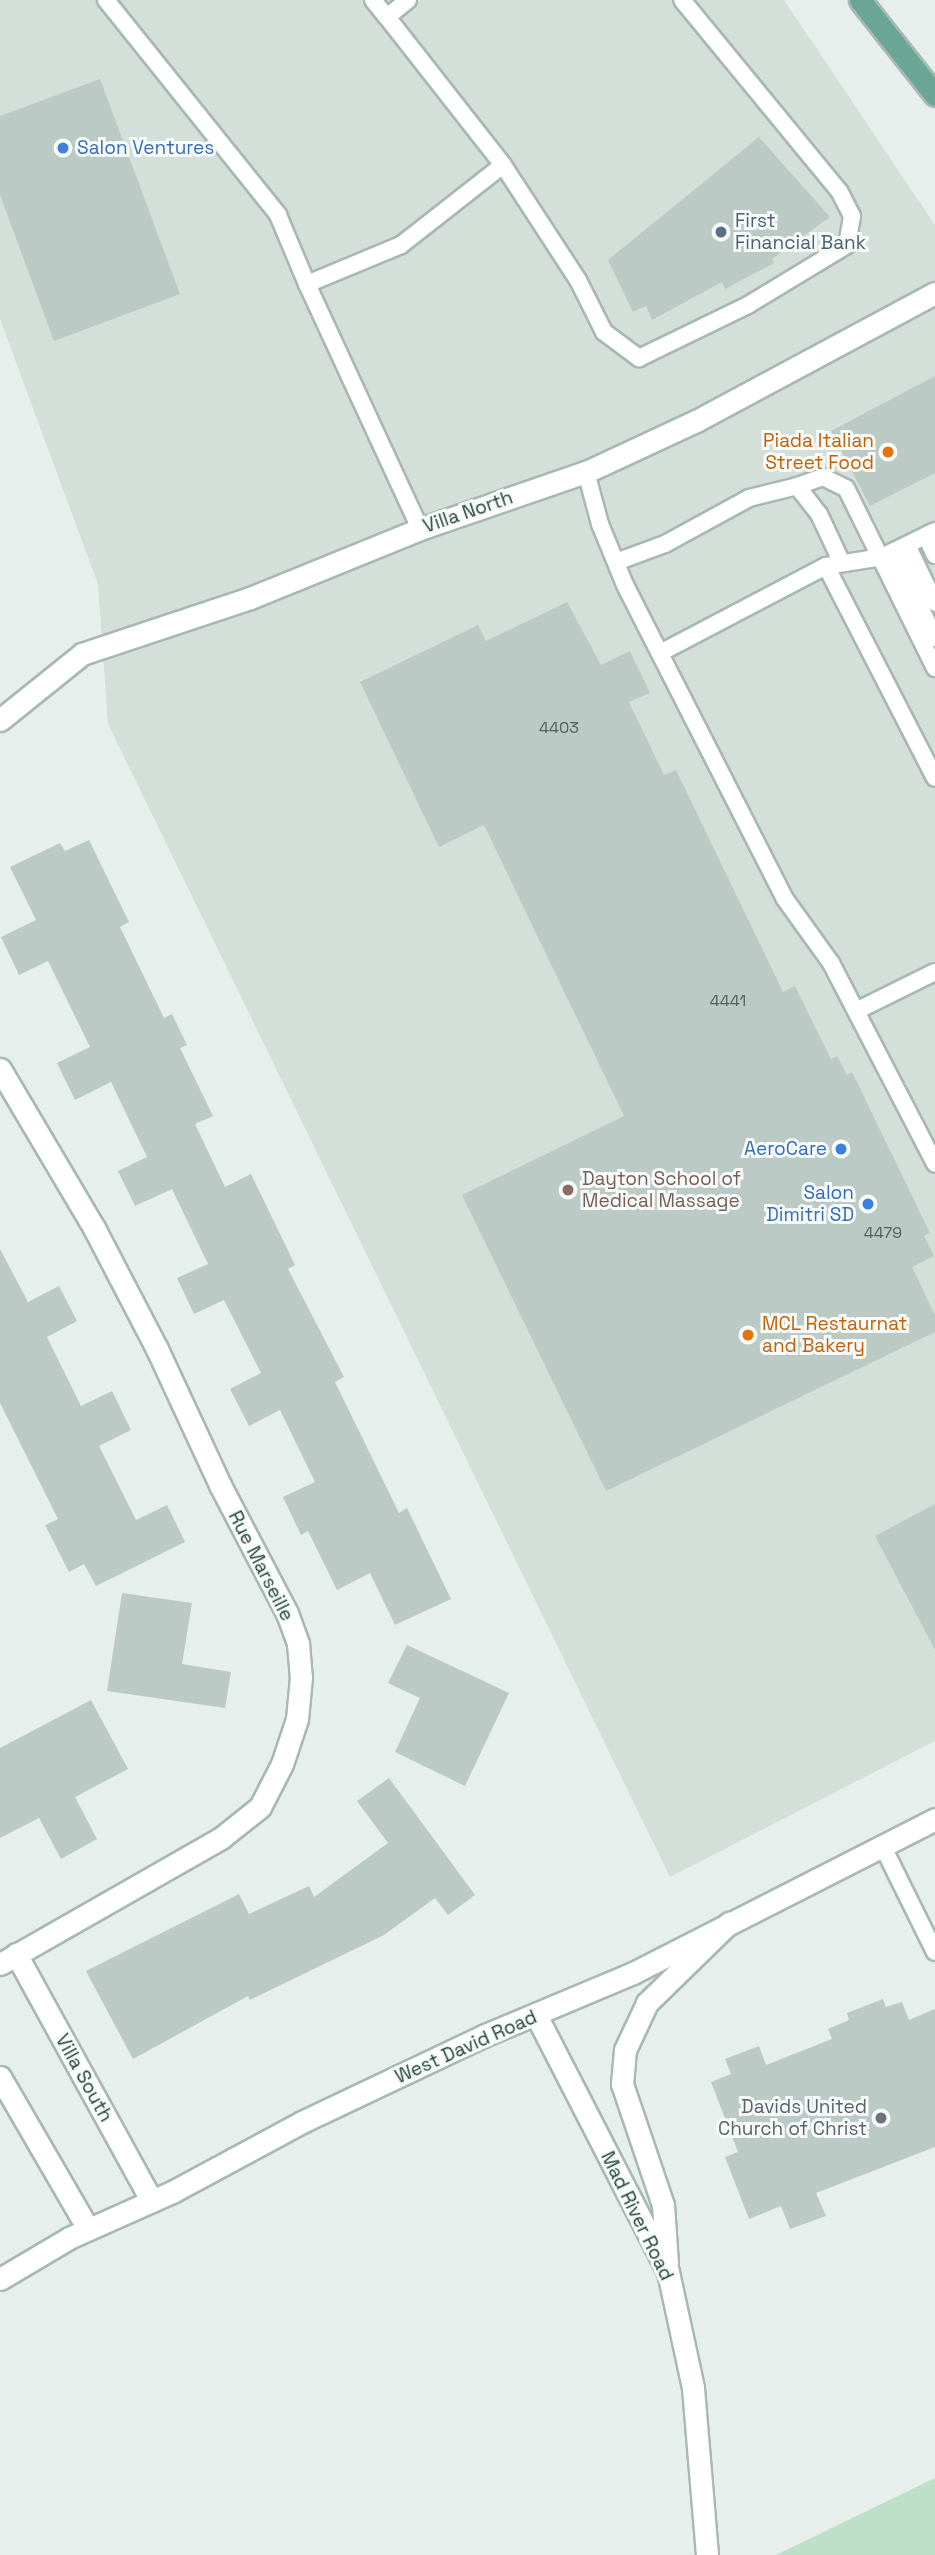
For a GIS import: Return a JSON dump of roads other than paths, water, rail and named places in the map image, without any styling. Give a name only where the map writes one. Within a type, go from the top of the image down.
[{"type":"main road","points":[[860,0],[935,95]]},
{"type":"street","name":"Villa North","points":[[0,720],[82,654],[250,598],[420,528],[586,472],[696,421],[935,293]]},
{"type":"street","name":"Rue Marseille","points":[[0,1069],[94,1228],[157,1349],[220,1485],[287,1612],[298,1644],[300,1677],[297,1719],[282,1764],[260,1807],[221,1838],[8,1959]]},
{"type":"street","name":"West David Road","points":[[0,2279],[88,2229],[152,2201],[338,2105],[483,2036],[537,2017],[935,1819]]},
{"type":"street","points":[[668,2272],[663,2205],[622,2084],[625,2050],[647,2003],[729,1923]]},
{"type":"street","name":"Villa South","points":[[8,1959],[152,2201]]},
{"type":"street","name":"Mad River Road","points":[[537,2017],[668,2272],[692,2388],[707,2555]]},
{"type":"street","points":[[0,2077],[88,2229]]},
{"type":"lane","points":[[106,0],[278,215],[420,528]]},
{"type":"lane","points":[[373,0],[503,165],[559,248],[604,332],[639,358],[748,305],[847,246],[852,216],[839,191],[682,0]]},
{"type":"lane","points":[[387,16],[408,0]]},
{"type":"lane","points":[[307,284],[401,245],[503,165]]},
{"type":"lane","points":[[586,472],[616,562],[660,653],[785,899],[831,963],[935,1164]]},
{"type":"lane","points":[[616,562],[665,544],[749,498],[822,477],[846,488],[935,603]]},
{"type":"lane","points":[[797,486],[819,514],[834,565],[935,778]]},
{"type":"lane","points":[[660,653],[834,565],[894,551],[930,534],[935,555]]},
{"type":"lane","points":[[894,551],[935,638]]},
{"type":"lane","points":[[894,551],[935,668]]},
{"type":"lane","points":[[856,1011],[935,972]]},
{"type":"lane","points":[[883,1847],[935,1952]]},
{"type":"place","name":"Salon Ventures","points":[[63,148]]},
{"type":"place","name":"First Financial Bank","points":[[721,232]]},
{"type":"place","name":"Piada Italian Street Food","points":[[888,452]]},
{"type":"place","name":"AeroCare","points":[[841,1149]]},
{"type":"place","name":"Dayton School of Medical Massage","points":[[568,1190]]},
{"type":"place","name":"Salon Dimitri SD","points":[[868,1204]]},
{"type":"place","name":"MCL Restaurnat and Bakery","points":[[748,1335]]},
{"type":"place","name":"Davids United Church of Christ","points":[[881,2118]]}]
